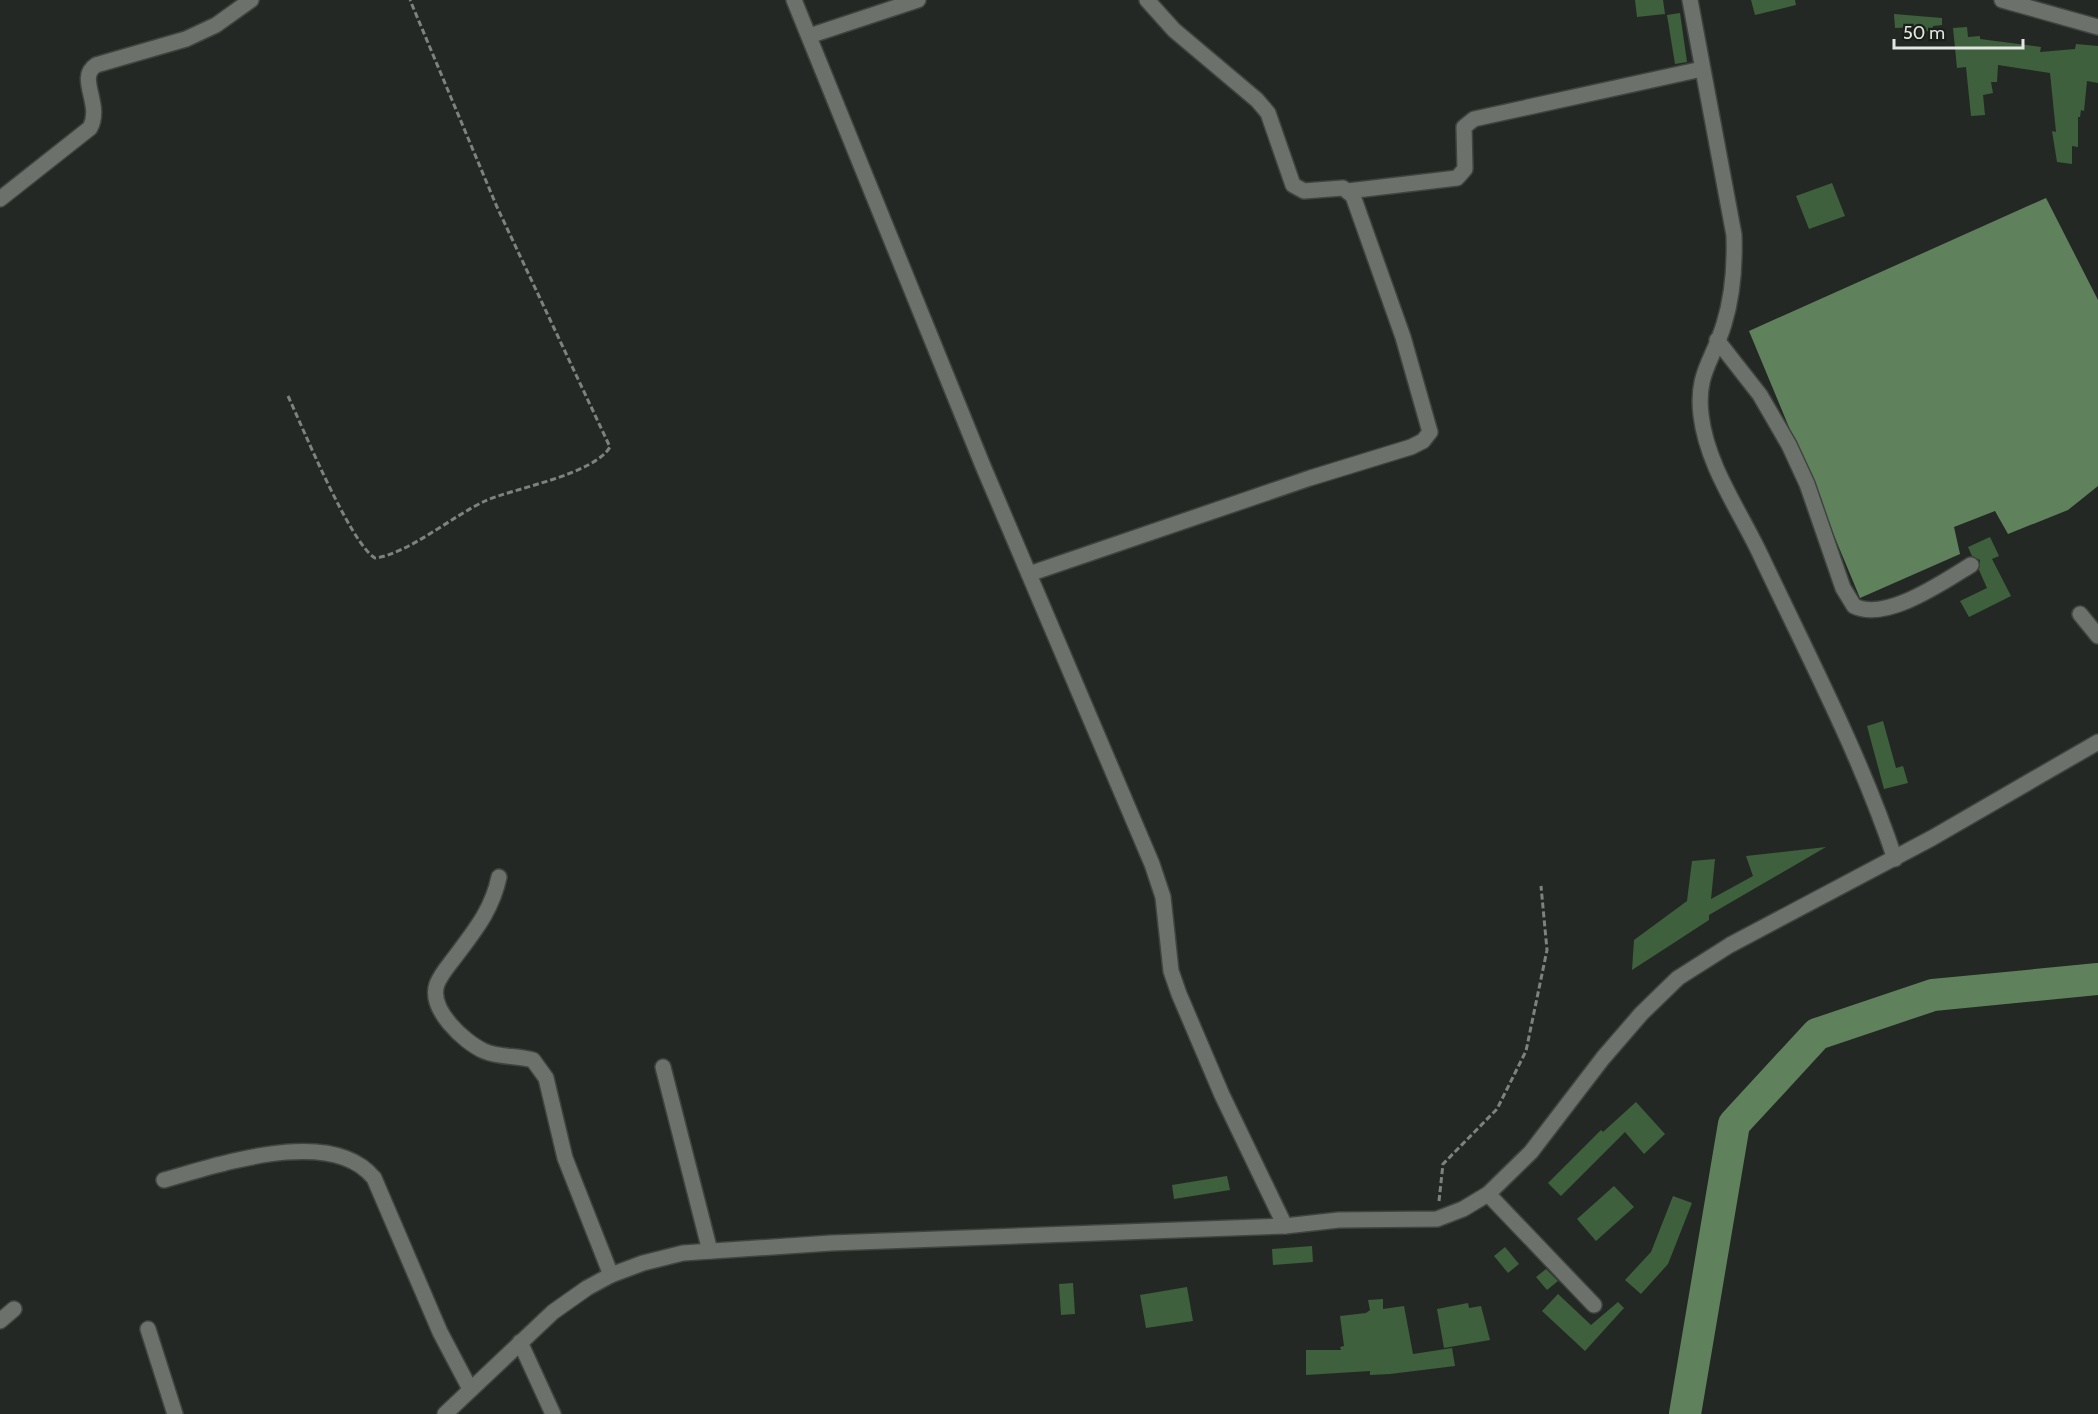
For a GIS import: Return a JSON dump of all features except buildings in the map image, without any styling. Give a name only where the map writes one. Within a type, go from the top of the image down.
[{"type":"street","points":[[0,199],[90,128],[96,111],[87,76],[90,69],[96,65],[186,39],[216,25],[251,0]]},
{"type":"street","points":[[794,0],[1029,574],[1152,864],[1163,897],[1171,971],[1179,994],[1222,1095],[1285,1226]]},
{"type":"street","points":[[809,36],[918,0]]},
{"type":"street","points":[[1147,0],[1174,30],[1257,100],[1268,113],[1293,185],[1304,191],[1334,187],[1348,191],[1457,178],[1465,169],[1464,127],[1474,119],[1702,69]]},
{"type":"street","points":[[1690,0],[1734,235],[1735,265],[1731,298],[1717,340],[1702,374],[1701,417],[1716,467],[1844,734],[1881,817],[1895,859]]},
{"type":"street","points":[[2002,0],[2098,27]]},
{"type":"street","points":[[1029,574],[1300,481],[1411,447],[1427,438],[1430,424],[1403,338],[1357,206],[1348,191]]},
{"type":"street","points":[[1717,340],[1760,395],[1789,445],[1807,483],[1843,588],[1854,606],[1872,611],[1902,602],[1971,565]]},
{"type":"street","points":[[2080,614],[2098,636]]},
{"type":"street","points":[[445,1414],[553,1312],[611,1275],[683,1253],[831,1243],[1285,1226],[1339,1220],[1437,1219],[1463,1209],[1488,1194],[1531,1152],[1603,1058],[1641,1014],[1678,978],[1730,945],[1895,859],[2098,742]]},
{"type":"street","points":[[499,877],[495,898],[436,985],[436,998],[453,1029],[470,1043],[496,1055],[534,1060],[541,1068],[546,1078],[565,1158],[611,1275]]},
{"type":"street","points":[[663,1067],[710,1251]]},
{"type":"street","points":[[164,1180],[230,1162],[286,1152],[320,1152],[348,1158],[364,1166],[374,1178],[436,1323],[470,1389]]},
{"type":"street","points":[[1488,1194],[1594,1305]]},
{"type":"street","points":[[0,1321],[14,1309]]},
{"type":"street","points":[[148,1329],[175,1414]]},
{"type":"street","points":[[520,1342],[553,1414]]},
{"type":"path","points":[[288,396],[341,510],[361,544],[375,558],[447,525],[486,501],[530,488],[597,460],[610,447],[497,207],[410,0]]},
{"type":"path","points":[[1437,1219],[1443,1164],[1497,1109],[1526,1051],[1547,950],[1541,886]]},
{"type":"shaded area","points":[[2046,198],[2098,300],[2098,486],[2068,510],[2008,534],[1995,511],[1954,527],[1960,554],[1860,598],[1749,331]]},
{"type":"waterway","points":[[1685,1414],[1734,1124],[1817,1034],[1933,995],[2098,979]]}]
